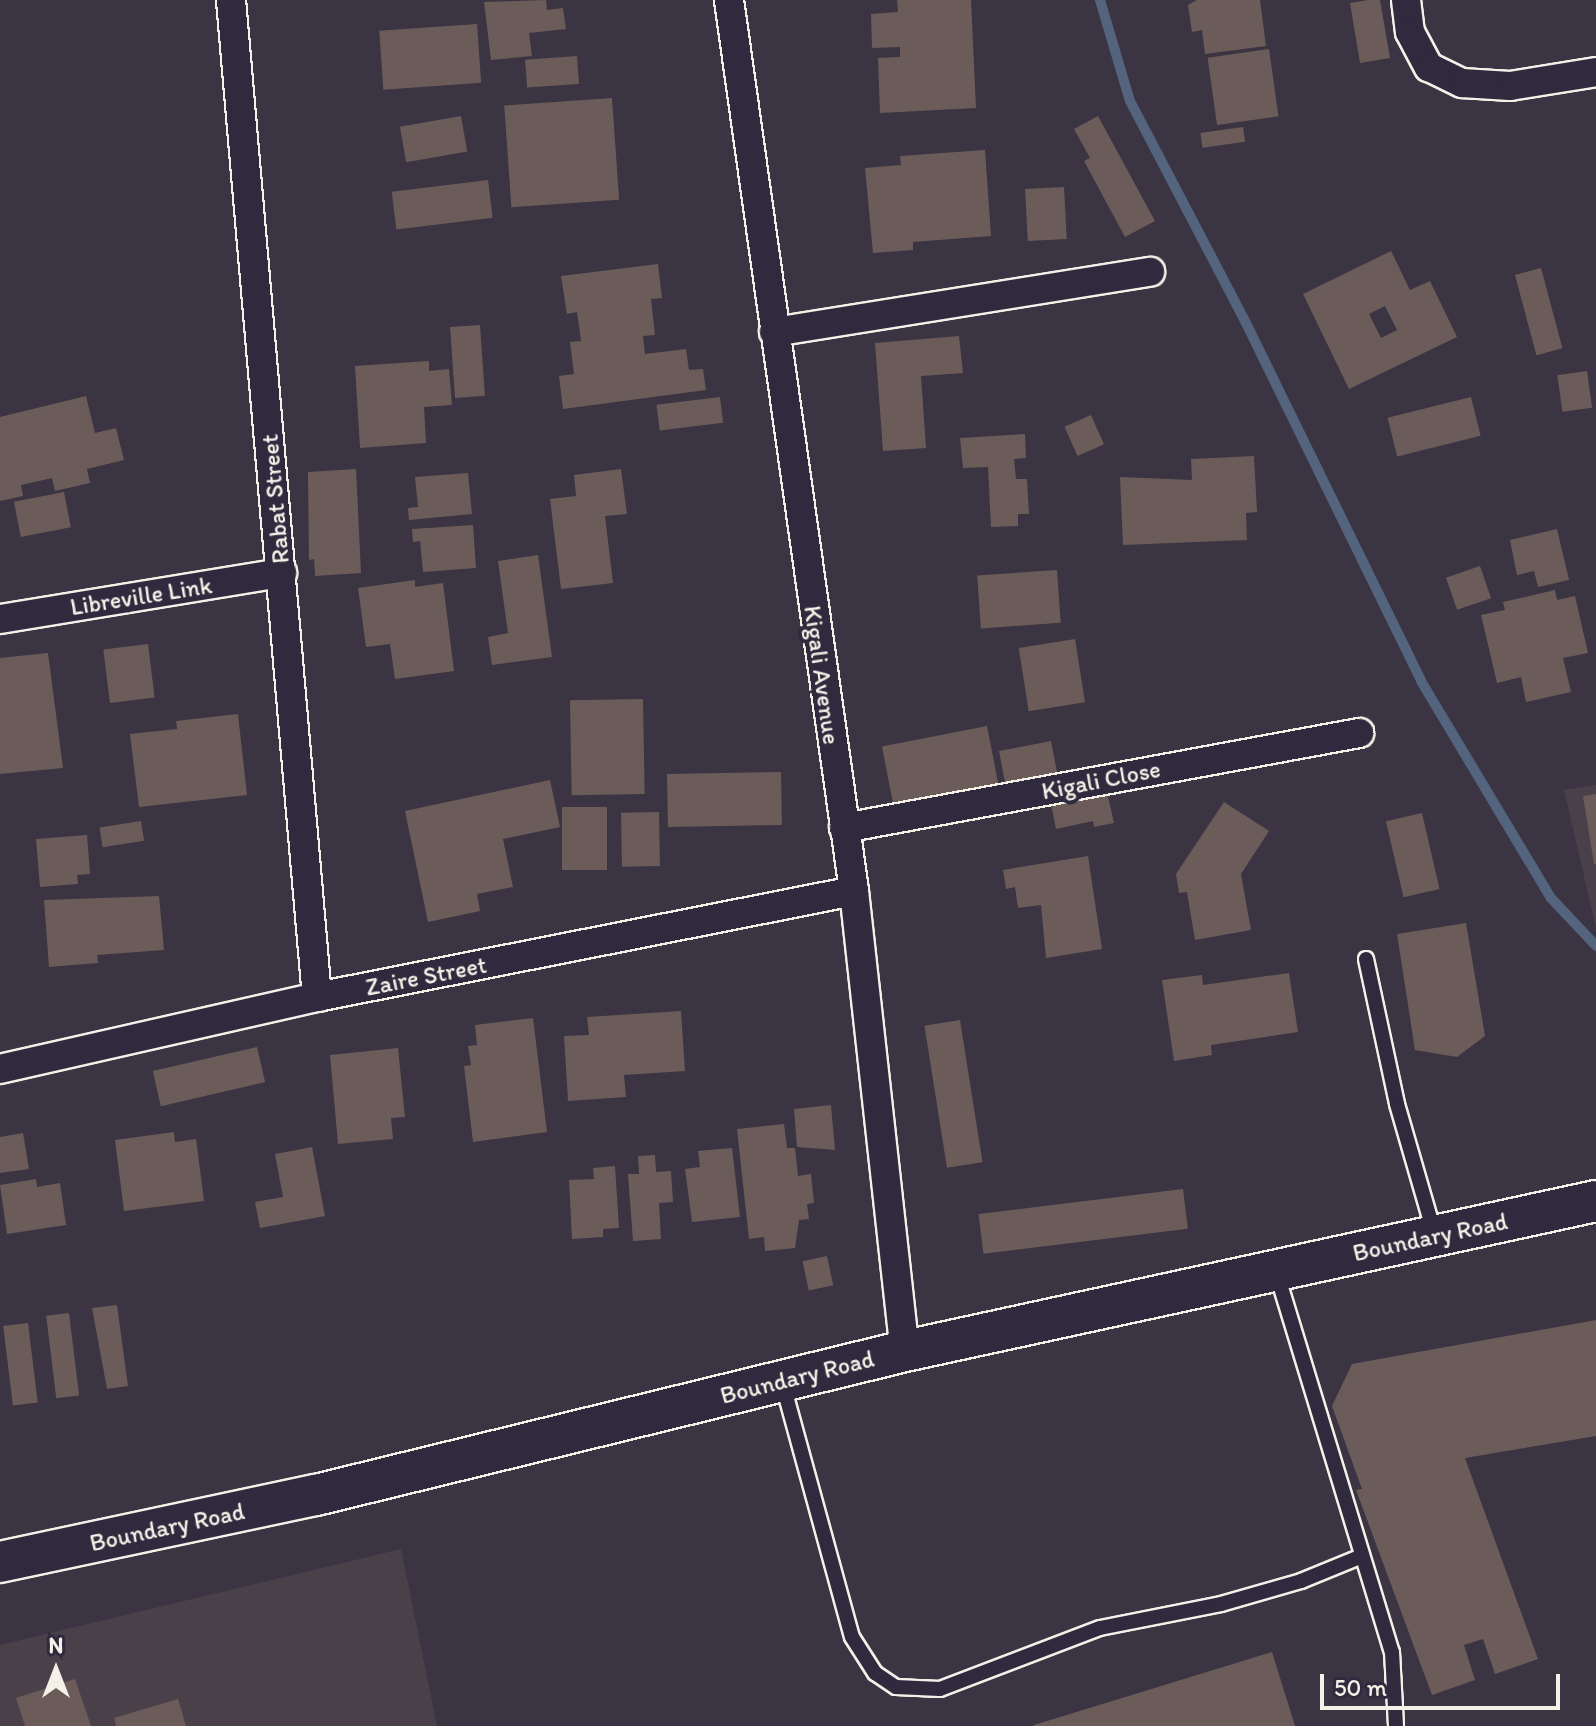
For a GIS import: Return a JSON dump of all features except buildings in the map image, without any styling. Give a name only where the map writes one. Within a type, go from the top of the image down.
[{"type":"main road","name":"Boundary Road","points":[[0,1562],[316,1495],[905,1351],[1596,1201]]},
{"type":"street","name":"Rabat Street","points":[[231,0],[317,997]]},
{"type":"street","name":"Kigali Avenue","points":[[729,0],[854,891],[905,1351]]},
{"type":"street","points":[[1406,0],[1410,32],[1429,67],[1462,83],[1510,86],[1596,72]]},
{"type":"street","points":[[774,332],[1150,272]]},
{"type":"street","name":"Libreville Link","points":[[0,619],[282,573]]},
{"type":"street","name":"Kigali Close","points":[[844,828],[1359,733]]},
{"type":"street","name":"Zaire Street","points":[[0,1069],[317,997],[854,891]]},
{"type":"lane","points":[[1366,959],[1397,1104],[1435,1236]]},
{"type":"lane","points":[[1276,1271],[1392,1652],[1396,1726]]},
{"type":"lane","points":[[782,1381],[852,1637],[875,1673],[896,1687],[940,1689],[1100,1628],[1221,1604],[1301,1581],[1362,1556]]},
{"type":"shaded area","points":[[1596,785],[1596,928],[1564,790]]},
{"type":"shaded area","points":[[401,1549],[437,1726],[0,1726],[0,1645]]},
{"type":"waterway","points":[[1100,0],[1130,101],[1244,319],[1421,681],[1551,898],[1596,946]]}]
